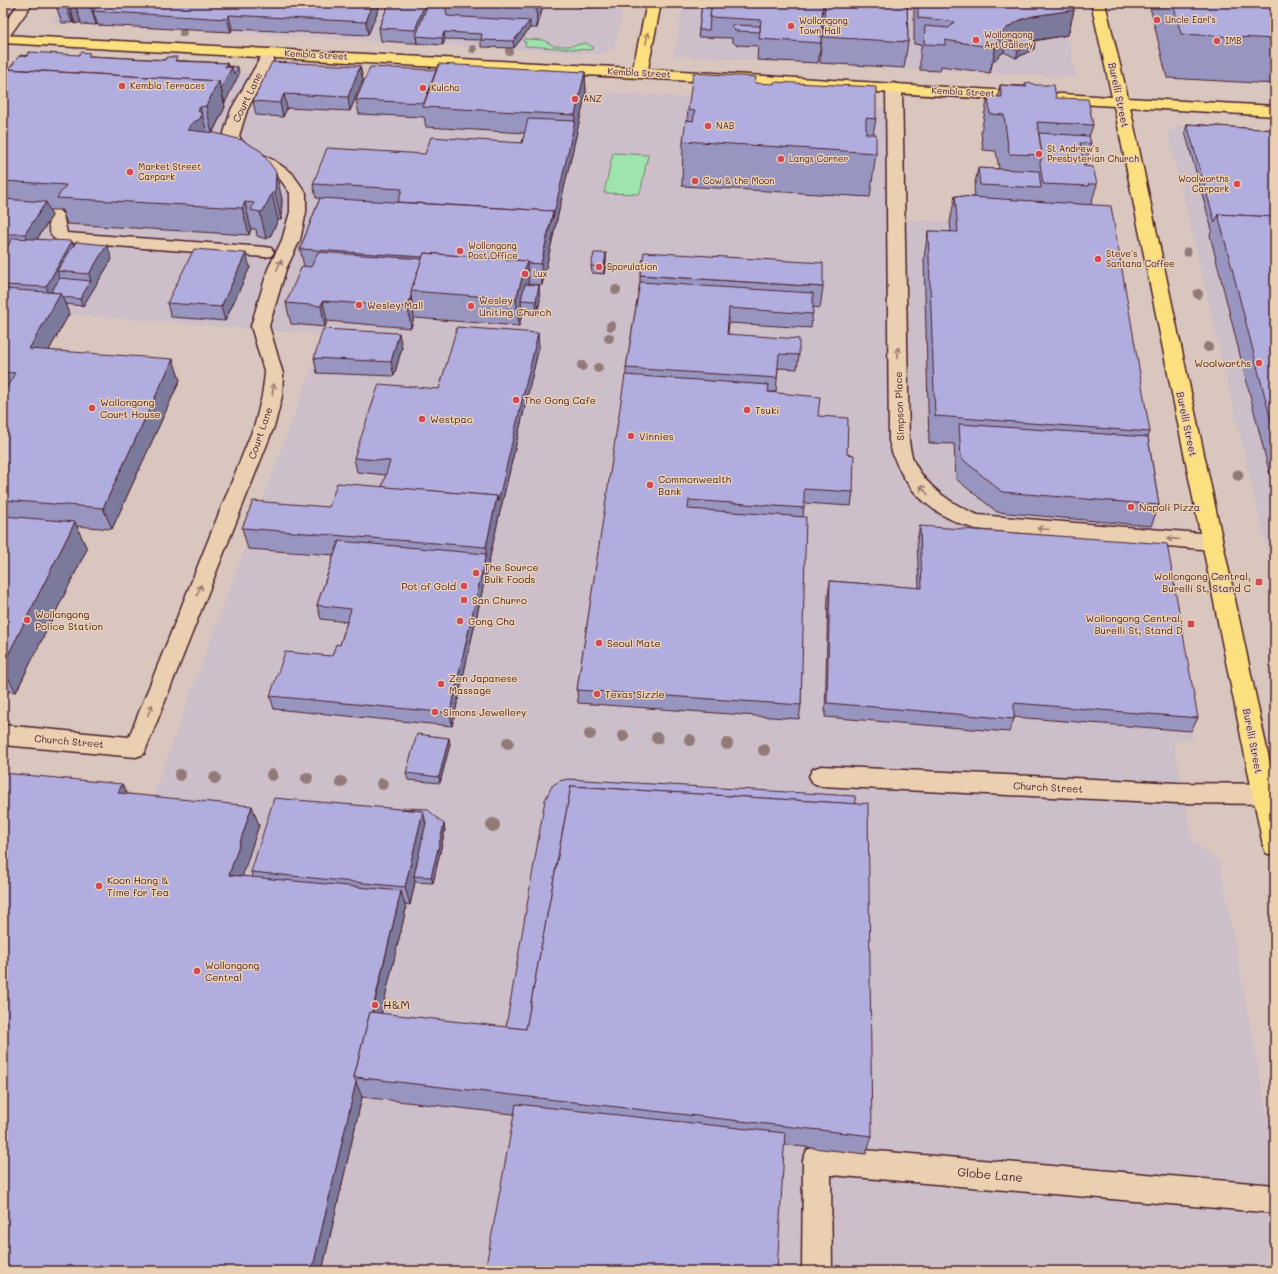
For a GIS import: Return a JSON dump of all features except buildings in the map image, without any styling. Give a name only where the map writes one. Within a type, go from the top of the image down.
[{"type":"main road","points":[[640,73],[654,3]]},
{"type":"main road","name":"Burelli Street","points":[[1098,3],[1121,101],[1212,542],[1269,794],[1275,845]]},
{"type":"main road","name":"Kembla Street","points":[[3,39],[640,73],[1275,110]]},
{"type":"street","points":[[3,35],[26,3]]},
{"type":"street","name":"Court Lane","points":[[136,746],[265,424],[272,396],[274,374],[260,326],[277,269],[291,240],[298,212],[298,193],[286,176],[267,163],[239,149],[231,136],[239,110],[270,53]]},
{"type":"street","name":"Simpson Place","points":[[894,88],[899,441],[905,464],[918,483],[943,508],[976,522],[1212,542]]},
{"type":"street","points":[[3,208],[51,212],[55,215],[58,234],[62,237],[265,252]]},
{"type":"street","name":"Church Street","points":[[3,735],[136,746]]},
{"type":"street","name":"Church Street","points":[[821,776],[1177,793],[1269,794]]},
{"type":"street","name":"Globe Lane","points":[[817,1271],[817,1160],[1275,1199]]},
{"type":"shaded area","points":[[66,3],[624,3],[615,47],[608,52],[598,54],[51,23]]},
{"type":"shaded area","points":[[683,3],[1063,3],[1076,78],[674,56]]},
{"type":"shaded area","points":[[21,61],[887,108],[887,218],[1107,232],[1193,740],[1173,740],[1193,841],[1220,864],[1275,1158],[1275,1271],[3,1271],[3,787],[151,800],[324,335],[3,309],[3,86]]},
{"type":"shaded area","points":[[1179,126],[1275,132],[1275,584],[1168,133]]},
{"type":"green space","points":[[524,39],[543,40],[554,46],[570,46],[586,43],[594,48],[589,50],[525,46],[526,42],[523,42]]},
{"type":"green space","points":[[613,153],[648,155],[640,194],[604,193]]},
{"type":"tunnel","points":[[820,823],[821,776]]},
{"type":"place","name":"Uncle Earl's","points":[[1157,20]]},
{"type":"place","name":"Wollongong Town Hall","points":[[791,26]]},
{"type":"place","name":"Wollongong Art Gallery","points":[[976,40]]},
{"type":"place","name":"IMB","points":[[1217,41]]},
{"type":"place","name":"Kembla Terraces","points":[[122,86]]},
{"type":"place","name":"Kulcha","points":[[423,88]]},
{"type":"place","name":"ANZ","points":[[575,99]]},
{"type":"place","name":"NAB","points":[[708,126]]},
{"type":"place","name":"St Andrew's Presbyterian Church","points":[[1039,154]]},
{"type":"place","name":"Langs Corner","points":[[781,159]]},
{"type":"place","name":"Market Street Carpark","points":[[130,172]]},
{"type":"place","name":"Cow & the Moon","points":[[695,181]]},
{"type":"place","name":"Woolworths Carpark","points":[[1237,184]]},
{"type":"place","name":"Wollongong Post Office","points":[[460,251]]},
{"type":"place","name":"Steve's Santana Coffee","points":[[1098,259]]},
{"type":"place","name":"Sporulation","points":[[599,267]]},
{"type":"place","name":"Lux","points":[[525,274]]},
{"type":"place","name":"Wesley Mall","points":[[359,305]]},
{"type":"place","name":"Wesley Uniting Church","points":[[471,306]]},
{"type":"place","name":"Woolworths","points":[[1259,363]]},
{"type":"place","name":"The Gong Cafe","points":[[516,400]]},
{"type":"place","name":"Wollongong Court House","points":[[92,408]]},
{"type":"place","name":"Tsuki","points":[[747,410]]},
{"type":"place","name":"Westpac","points":[[422,419]]},
{"type":"place","name":"Vinnies","points":[[631,436]]},
{"type":"place","name":"Commonwealth Bank","points":[[650,485]]},
{"type":"place","name":"Napoli Pizza","points":[[1131,507]]},
{"type":"place","name":"The Source Bulk Foods","points":[[476,573]]},
{"type":"place","name":"Wollongong Central, Burelli St, Stand C","points":[[1259,582]]},
{"type":"place","name":"Pot of Gold","points":[[464,586]]},
{"type":"place","name":"San Churro","points":[[464,600]]},
{"type":"place","name":"Wollongong Police Station","points":[[27,620]]},
{"type":"place","name":"Gong Cha","points":[[460,621]]},
{"type":"place","name":"Wollongong Central, Burelli St, Stand D","points":[[1191,624]]},
{"type":"place","name":"Seoul Mate","points":[[599,643]]},
{"type":"place","name":"Zen Japanese Massage","points":[[441,684]]},
{"type":"place","name":"Texas Sizzle","points":[[597,694]]},
{"type":"place","name":"Simons Jewellery","points":[[435,712]]},
{"type":"place","name":"Koon Hong & Time for Tea","points":[[99,886]]},
{"type":"place","name":"Wollongong Central","points":[[197,971]]},
{"type":"place","name":"H&M","points":[[375,1005]]}]
